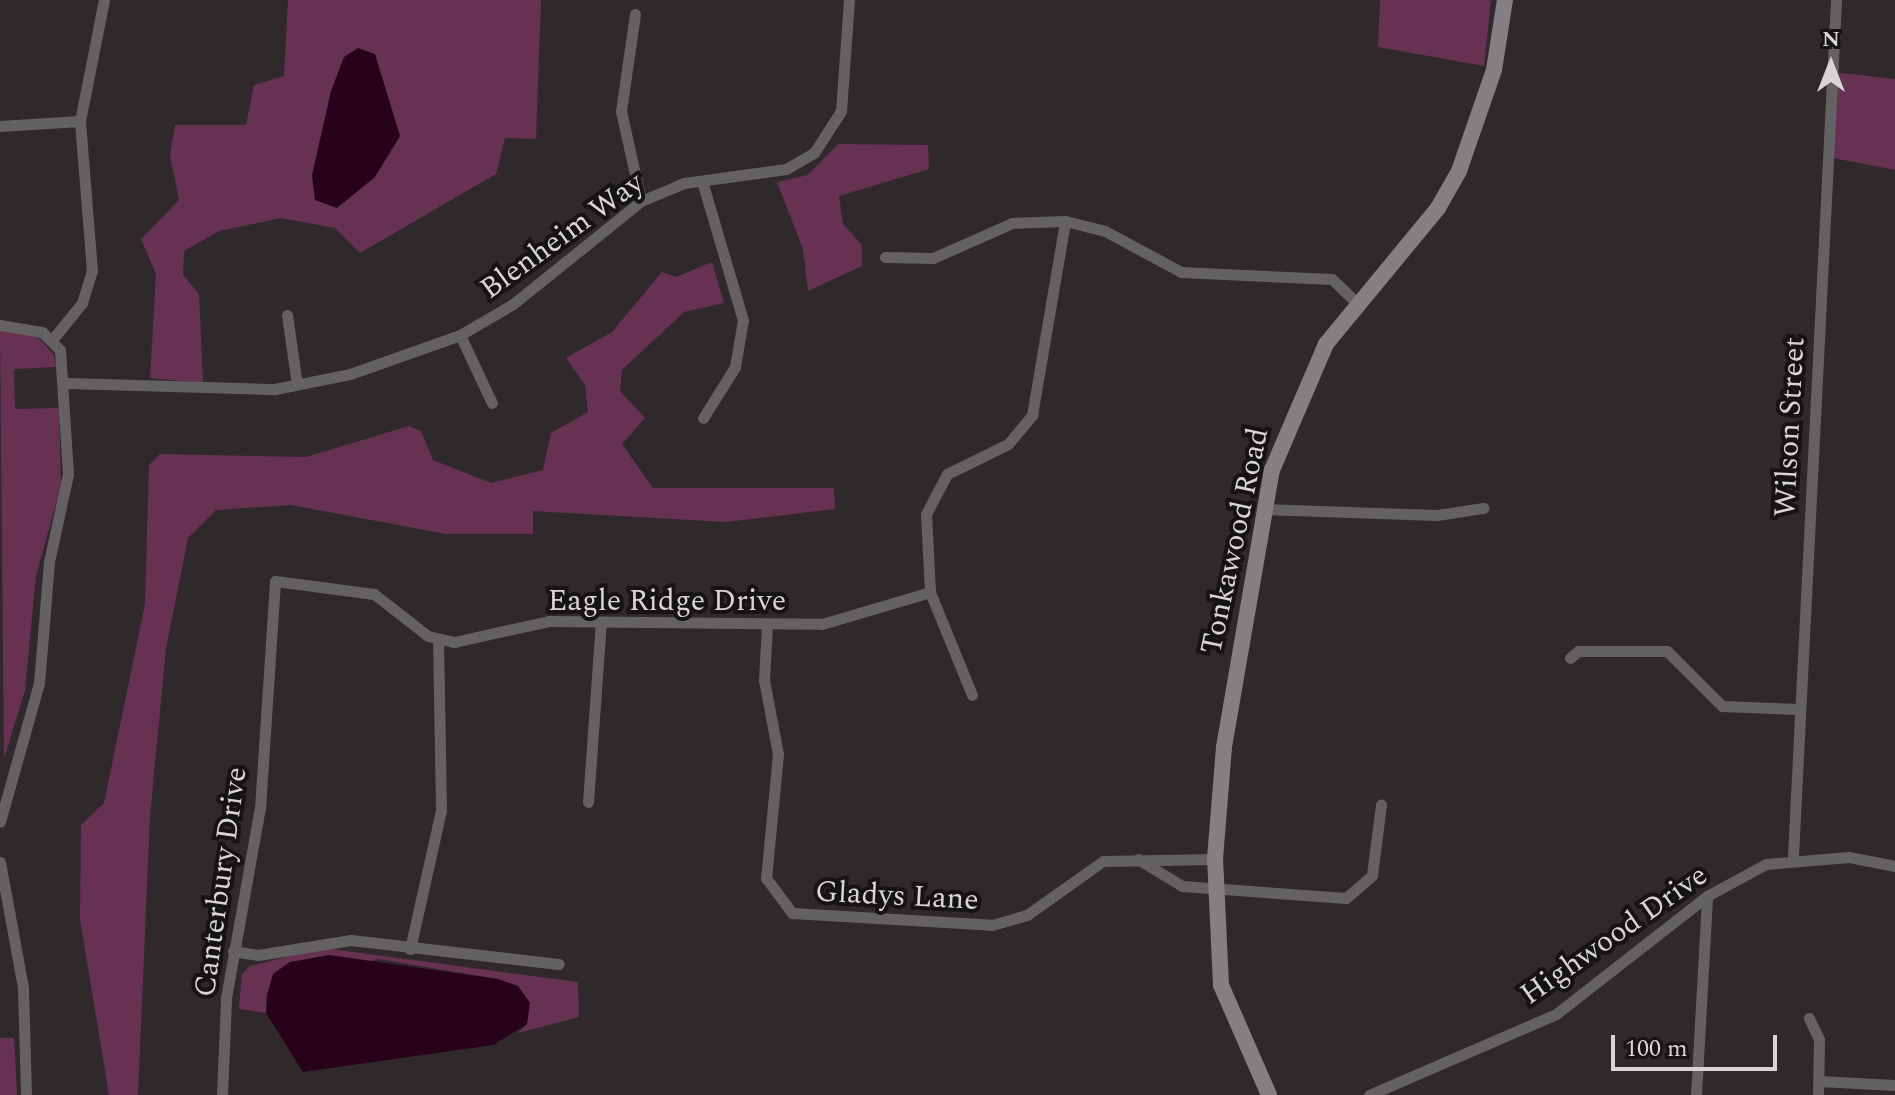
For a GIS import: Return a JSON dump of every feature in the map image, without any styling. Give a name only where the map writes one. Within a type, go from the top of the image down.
[{"type":"street","points":[[52,340],[82,303],[92,271],[80,121],[104,0]]},
{"type":"street","name":"Blenheim Way","points":[[67,383],[238,391],[297,384],[460,335],[513,304],[641,201],[702,181],[786,169],[825,143],[843,100],[849,0]]},
{"type":"street","name":"Tonkawood Road","points":[[1269,1095],[1224,997],[1215,890],[1224,747],[1264,509],[1303,385],[1357,303],[1438,208],[1459,171],[1494,70],[1505,0]]},
{"type":"street","name":"Wilson Street","points":[[1793,856],[1836,0]]},
{"type":"street","points":[[635,14],[621,111],[641,201]]},
{"type":"street","points":[[0,126],[80,121]]},
{"type":"street","points":[[702,181],[743,320],[735,367],[703,418]]},
{"type":"street","points":[[885,257],[933,258],[1012,223],[1065,221],[1105,231],[1181,272],[1332,279],[1357,303]]},
{"type":"street","points":[[972,695],[930,592],[926,514],[937,486],[1008,444],[1039,397],[1046,301],[1065,221]]},
{"type":"street","points":[[287,315],[297,384]]},
{"type":"street","points":[[0,325],[30,327],[52,340],[67,383],[68,497],[49,562],[39,683],[0,822]]},
{"type":"street","name":"Blenheim Way","points":[[460,335],[492,403]]},
{"type":"street","points":[[1264,509],[1437,515],[1483,508]]},
{"type":"street","name":"Canterbury Drive","points":[[222,1095],[233,951],[260,808],[275,581],[374,594],[438,640]]},
{"type":"street","name":"Eagle Ridge Drive","points":[[438,640],[468,640],[549,621],[822,624],[930,592]]},
{"type":"street","points":[[588,802],[601,622]]},
{"type":"street","name":"Gladys Lane","points":[[767,625],[764,680],[778,754],[766,878],[792,913],[992,925],[1038,908],[1093,864],[1137,859],[1215,859]]},
{"type":"street","points":[[410,949],[441,810],[438,640]]},
{"type":"street","points":[[1570,658],[1578,651],[1667,651],[1722,706],[1800,709]]},
{"type":"street","points":[[1137,859],[1174,884],[1215,890],[1355,896],[1372,875],[1381,805]]},
{"type":"street","points":[[1793,856],[1895,866]]},
{"type":"street","name":"Highwood Drive","points":[[1369,1095],[1556,1014],[1707,896],[1793,856]]},
{"type":"street","points":[[0,862],[23,987],[26,1095]]},
{"type":"street","points":[[1696,1095],[1707,896]]},
{"type":"street","points":[[233,951],[258,955],[327,940],[559,964]]},
{"type":"street","points":[[1809,1018],[1819,1039],[1818,1095]]},
{"type":"street","points":[[1819,1081],[1895,1085]]},
{"type":"shaded area","points":[[288,0],[541,0],[536,139],[505,138],[496,174],[360,253],[335,228],[281,218],[219,231],[184,251],[183,275],[199,294],[203,383],[150,378],[156,274],[141,239],[179,200],[170,155],[175,125],[246,125],[254,85],[284,76]]},
{"type":"shaded area","points":[[1380,0],[1491,0],[1484,66],[1378,47]]},
{"type":"shaded area","points":[[358,48],[375,54],[400,136],[375,177],[337,208],[315,200],[312,175],[331,91],[344,57]]},
{"type":"shaded area","points":[[1832,72],[1895,79],[1895,170],[1828,157]]},
{"type":"shaded area","points":[[838,144],[928,145],[929,169],[839,196],[843,224],[862,245],[862,266],[808,291],[803,249],[777,182],[808,175]]},
{"type":"shaded area","points":[[712,262],[724,303],[684,312],[622,370],[620,391],[645,418],[622,444],[653,488],[834,488],[835,509],[725,522],[533,511],[533,534],[446,534],[291,505],[216,510],[188,538],[166,648],[150,816],[138,1095],[109,1095],[80,919],[81,825],[104,803],[145,604],[149,465],[160,454],[306,457],[409,426],[421,431],[433,460],[491,483],[543,470],[551,433],[588,412],[585,385],[566,358],[612,332],[662,272],[676,277]]},
{"type":"shaded area","points":[[0,331],[37,336],[54,355],[56,367],[14,369],[15,409],[59,408],[61,485],[36,576],[25,690],[4,759]]},
{"type":"shaded area","points":[[323,948],[578,982],[579,1017],[518,1033],[527,1024],[497,979],[378,959],[267,995],[266,1013],[239,1009],[242,974],[250,966]]},
{"type":"shaded area","points":[[329,955],[498,979],[518,986],[530,1003],[527,1024],[493,1045],[303,1072],[266,1013],[267,995],[273,974],[290,962]]},
{"type":"shaded area","points":[[0,1038],[14,1038],[17,1095],[0,1095]]}]
